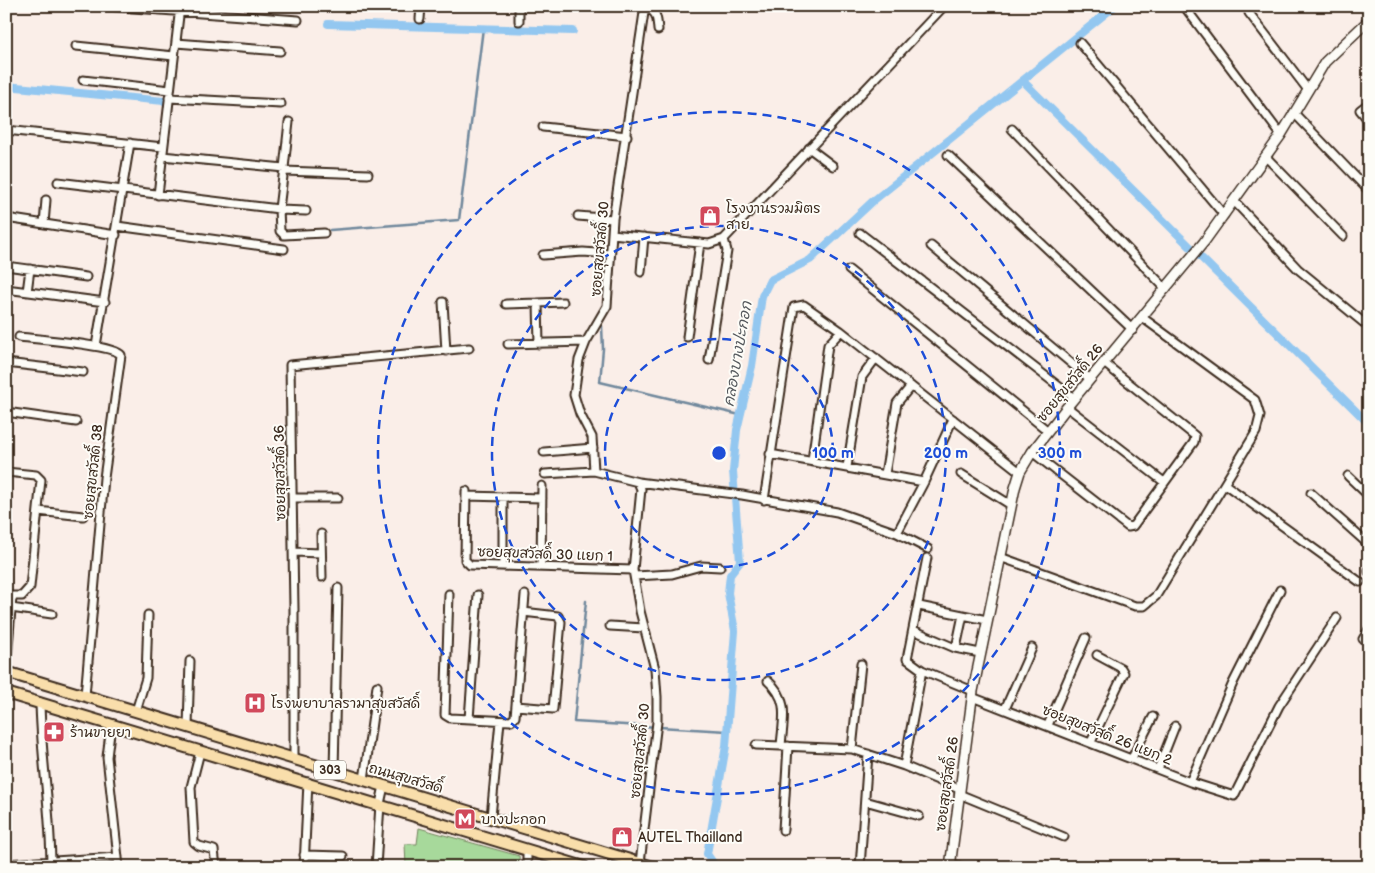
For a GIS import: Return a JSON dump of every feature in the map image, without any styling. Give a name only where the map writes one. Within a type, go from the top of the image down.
[{"type":"main road","name":"ถนนสุขสวัสดิ์","points":[[6,672],[653,867]]},
{"type":"main road","name":"303","points":[[6,693],[200,752],[308,782],[584,867]]},
{"type":"street","points":[[106,6],[180,9],[298,20]]},
{"type":"street","points":[[420,19],[421,6]]},
{"type":"street","points":[[519,6],[519,21]]},
{"type":"street","points":[[612,234],[709,244],[724,239],[944,6]]},
{"type":"street","points":[[1184,6],[1281,135]]},
{"type":"street","points":[[645,7],[654,11],[657,15],[658,30]]},
{"type":"street","name":"ซอยสุขสวัสดิ์ 30","points":[[594,471],[593,448],[588,427],[580,414],[574,394],[579,360],[586,342],[608,306],[613,219],[645,7]]},
{"type":"street","points":[[158,194],[180,9]]},
{"type":"street","points":[[1249,13],[1308,90]]},
{"type":"street","name":"ซอยสุขสวัสดิ์ 26","points":[[950,865],[980,653],[1011,505],[1020,472],[1032,452],[1074,398],[1143,318],[1224,215],[1295,114],[1325,62],[1369,20]]},
{"type":"street","points":[[176,42],[280,51]]},
{"type":"street","points":[[1080,43],[1224,215]]},
{"type":"street","points":[[76,46],[174,56]]},
{"type":"street","points":[[83,80],[170,90]]},
{"type":"street","points":[[169,98],[281,104]]},
{"type":"street","points":[[1369,103],[1360,110],[1369,121]]},
{"type":"street","points":[[1295,114],[1369,191]]},
{"type":"street","points":[[290,122],[279,210],[281,234],[324,233]]},
{"type":"street","points":[[543,127],[626,136]]},
{"type":"street","points":[[1012,129],[1166,289]]},
{"type":"street","points":[[6,130],[164,147]]},
{"type":"street","points":[[96,346],[105,302],[130,143]]},
{"type":"street","points":[[809,148],[833,166]]},
{"type":"street","points":[[948,155],[1133,330]]},
{"type":"street","points":[[162,156],[284,170],[368,174]]},
{"type":"street","points":[[1266,157],[1343,236]]},
{"type":"street","points":[[58,182],[279,210],[306,211]]},
{"type":"street","points":[[44,224],[46,200]]},
{"type":"street","points":[[1234,201],[1298,269],[1364,323]]},
{"type":"street","points":[[578,216],[613,219]]},
{"type":"street","points":[[6,218],[116,235]]},
{"type":"street","points":[[117,226],[284,249]]},
{"type":"street","points":[[860,233],[1074,398]]},
{"type":"street","points":[[641,272],[644,237]]},
{"type":"street","points":[[709,360],[727,251],[724,239]]},
{"type":"street","points":[[687,338],[700,242]]},
{"type":"street","points":[[931,246],[1090,379]]},
{"type":"street","points":[[543,255],[583,252],[610,254]]},
{"type":"street","points":[[6,266],[86,277]]},
{"type":"street","points":[[27,292],[30,270]]},
{"type":"street","points":[[849,270],[1048,431]]},
{"type":"street","points":[[6,289],[105,302]]},
{"type":"street","points":[[443,302],[446,350]]},
{"type":"street","points":[[506,304],[563,302]]},
{"type":"street","points":[[538,304],[539,344]]},
{"type":"street","points":[[764,500],[794,307],[804,305],[876,358],[1020,472]]},
{"type":"street","points":[[1000,557],[1135,606],[1144,606],[1156,596],[1226,485],[1256,432],[1260,416],[1259,408],[1255,400],[1143,318]]},
{"type":"street","points":[[812,460],[828,345],[841,331]]},
{"type":"street","name":"ซอยสุขสวัสดิ์ 38","points":[[20,337],[96,346],[119,352],[121,355],[104,478],[85,696]]},
{"type":"street","points":[[508,344],[586,342]]},
{"type":"street","name":"ซอยสุขสวัสดิ์ 36","points":[[294,760],[294,552],[290,365],[469,348]]},
{"type":"street","points":[[847,468],[862,377],[876,358]]},
{"type":"street","points":[[6,363],[83,372]]},
{"type":"street","points":[[1032,452],[1128,527],[1133,526],[1194,442],[1193,433],[1104,363]]},
{"type":"street","points":[[885,474],[897,403],[911,386]]},
{"type":"street","points":[[1067,407],[1164,482]]},
{"type":"street","points":[[6,412],[76,422]]},
{"type":"street","points":[[897,533],[924,482],[953,419]]},
{"type":"street","points":[[544,452],[593,448]]},
{"type":"street","points":[[770,454],[812,460],[924,482]]},
{"type":"street","points":[[545,474],[594,471],[638,482],[729,493],[837,512],[897,533],[928,549]]},
{"type":"street","points":[[6,472],[39,477],[41,480],[30,587],[22,596],[9,597],[11,608],[6,672]]},
{"type":"street","points":[[961,474],[1011,505]]},
{"type":"street","points":[[1348,476],[1369,496]]},
{"type":"street","name":"ซอยสุขสวัสดิ์ 30","points":[[638,482],[642,497],[634,573],[644,628],[655,669],[657,694],[656,726],[640,863]]},
{"type":"street","points":[[1226,485],[1360,582]]},
{"type":"street","points":[[541,566],[542,486]]},
{"type":"street","name":"ซอยสุขสวัสดิ์ 30 แยก 1","points":[[503,497],[466,494],[465,560],[470,565],[541,566],[634,573],[678,573],[701,566],[720,567]]},
{"type":"street","points":[[1311,494],[1369,545]]},
{"type":"street","points":[[503,566],[503,497],[542,498]]},
{"type":"street","points":[[293,498],[338,498]]},
{"type":"street","points":[[38,511],[83,516]]},
{"type":"street","points":[[321,534],[322,577]]},
{"type":"street","points":[[294,552],[321,553]]},
{"type":"street","points":[[904,766],[922,670],[907,659],[927,558]]},
{"type":"street","points":[[334,771],[338,588]]},
{"type":"street","points":[[1190,782],[1233,683],[1280,590]]},
{"type":"street","points":[[449,594],[444,715],[450,718],[500,721],[511,721],[515,717],[525,595]]},
{"type":"street","points":[[469,719],[478,594]]},
{"type":"street","points":[[919,606],[987,620]]},
{"type":"street","points":[[11,608],[52,614]]},
{"type":"street","points":[[516,706],[553,709],[561,618],[558,616],[523,612]]},
{"type":"street","points":[[956,648],[964,614]]},
{"type":"street","points":[[136,711],[146,678],[148,615]]},
{"type":"street","name":"ซอยสุขสวัสดิ์ 26 แยก 2","points":[[922,670],[1005,709],[1190,782],[1234,796],[1279,706],[1336,618]]},
{"type":"street","points":[[610,626],[644,628]]},
{"type":"street","points":[[1363,639],[1369,629]]},
{"type":"street","points":[[913,630],[956,648],[980,653]]},
{"type":"street","points":[[1048,725],[1086,638]]},
{"type":"street","points":[[1005,709],[1032,648]]},
{"type":"street","points":[[1091,742],[1124,672],[1122,668],[1098,655]]},
{"type":"street","points":[[188,727],[190,661]]},
{"type":"street","points":[[852,749],[861,664]]},
{"type":"street","points":[[768,681],[779,691],[783,701],[783,830]]},
{"type":"street","points":[[364,780],[377,686]]},
{"type":"street","points":[[40,702],[41,750],[51,863]]},
{"type":"street","points":[[1132,758],[1153,717]]},
{"type":"street","points":[[491,817],[500,721]]},
{"type":"street","points":[[111,725],[106,757],[119,867]]},
{"type":"street","points":[[1158,769],[1175,726]]},
{"type":"street","points":[[756,745],[852,749],[904,766],[1064,837]]},
{"type":"street","points":[[200,752],[191,787],[194,842],[214,850],[216,867]]},
{"type":"street","points":[[860,867],[868,754]]},
{"type":"street","points":[[304,867],[308,782]]},
{"type":"street","points":[[376,867],[380,804],[384,786]]},
{"type":"street","points":[[865,801],[919,816]]},
{"type":"street","points":[[527,849],[527,867]]},
{"type":"street","points":[[304,855],[343,856]]},
{"type":"street","points":[[6,865],[118,857]]},
{"type":"street","points":[[950,865],[962,867]]},
{"type":"green space","points":[[419,828],[519,856],[520,867],[406,867],[405,844],[417,844]]},
{"type":"waterway","name":"คลองบางปะกอก","points":[[716,867],[707,854],[726,746],[735,631],[728,593],[730,575],[740,562],[733,471],[737,430],[752,366],[762,296],[770,280],[810,260],[873,201],[1115,6]]},
{"type":"waterway","points":[[328,24],[573,31]]},
{"type":"waterway","points":[[330,230],[459,220],[483,28]]},
{"type":"waterway","points":[[1024,82],[1369,424]]},
{"type":"waterway","points":[[6,86],[164,101]]},
{"type":"waterway","points":[[602,326],[603,349],[600,382],[740,415]]},
{"type":"waterway","points":[[586,601],[574,722],[727,731]]},
{"type":"place","name":"โรงงานรวมมิตร สาย","points":[[710,216]]},
{"type":"place","name":"โรงพยาบาลรามาสุขสวัสดิ์","points":[[255,703]]},
{"type":"place","name":"ร้านขายยา","points":[[54,732]]},
{"type":"place","name":"บางปะกอก","points":[[465,819]]},
{"type":"place","name":"AUTEL Thailland","points":[[622,837]]}]
